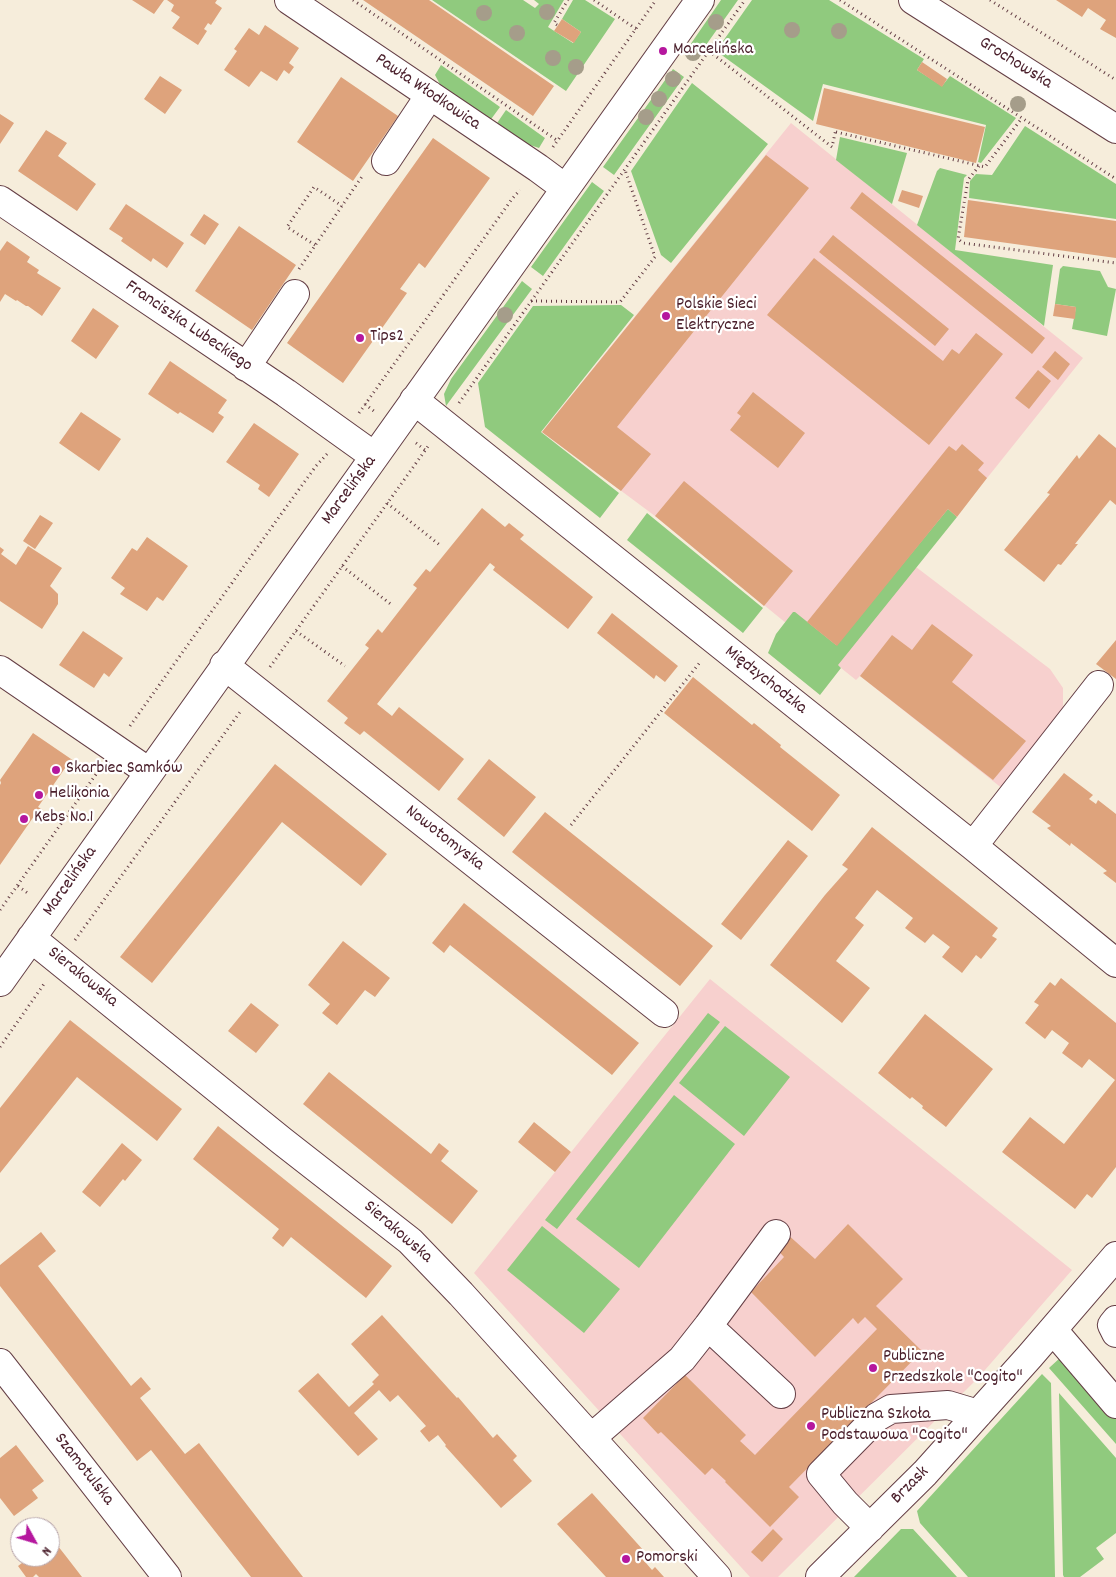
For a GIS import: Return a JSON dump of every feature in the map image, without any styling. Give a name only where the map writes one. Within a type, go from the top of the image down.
[{"type":"street","name":"Pawła Włodkowica","points":[[289,0],[565,188]]},
{"type":"street","name":"Marcelińska","points":[[0,982],[224,665],[700,0]]},
{"type":"street","name":"Grochowska","points":[[913,0],[1116,129]]},
{"type":"street","points":[[375,167],[430,95]]},
{"type":"street","name":"Franciszka Lubeckiego","points":[[0,200],[374,456]]},
{"type":"street","points":[[246,367],[297,282]]},
{"type":"street","name":"Międzychodzka","points":[[414,400],[1116,962]]},
{"type":"street","name":"Nowotomyska","points":[[224,665],[664,1013]]},
{"type":"street","points":[[0,670],[149,772]]},
{"type":"street","points":[[973,846],[1099,685]]},
{"type":"street","name":"Sierakowska","points":[[31,938],[282,1141],[410,1241],[461,1294],[716,1577]]},
{"type":"street","points":[[591,1438],[682,1359],[776,1234]]},
{"type":"street","name":"Brzask","points":[[820,1577],[925,1473],[1053,1330],[1116,1256]]},
{"type":"street","points":[[1116,1320],[1112,1324],[1116,1332]]},
{"type":"street","points":[[708,1326],[781,1394]]},
{"type":"street","points":[[1053,1330],[1116,1404]]},
{"type":"street","name":"Szamotulska","points":[[0,1363],[167,1577]]},
{"type":"street","points":[[870,1528],[845,1503],[821,1474],[877,1417],[891,1409],[948,1405],[978,1414]]},
{"type":"path","points":[[353,0],[558,141]]},
{"type":"path","points":[[557,25],[554,23],[568,0]]},
{"type":"path","points":[[594,0],[636,29]]},
{"type":"path","points":[[0,1047],[60,960],[745,0]]},
{"type":"path","points":[[840,0],[1116,179]]},
{"type":"path","points":[[990,0],[1116,80]]},
{"type":"path","points":[[709,51],[832,146],[836,130],[985,168],[1022,118]]},
{"type":"path","points":[[979,166],[968,180],[958,239],[963,243],[1116,263]]},
{"type":"path","points":[[297,282],[315,246],[342,206],[375,167]]},
{"type":"path","points":[[531,301],[620,302],[655,257],[625,170]]},
{"type":"path","points":[[315,246],[287,227],[314,187],[342,206]]},
{"type":"path","points":[[387,503],[441,546]]},
{"type":"path","points":[[342,566],[393,606]]},
{"type":"path","points":[[296,631],[345,666]]},
{"type":"path","points":[[570,825],[716,642]]},
{"type":"path","points":[[18,886],[36,898]]},
{"type":"shaded area","name":"Polskie Sieci Elektryczne","points":[[791,123],[1083,358],[916,567],[1050,669],[1063,688],[1062,714],[1003,789],[860,676],[856,680],[655,516],[542,432]]},
{"type":"shaded area","points":[[710,979],[1072,1270],[978,1378],[778,1577],[750,1577],[474,1273]]},
{"type":"green space","points":[[432,0],[523,0],[535,8],[539,4],[534,0],[564,0],[548,27],[573,43],[581,32],[562,19],[573,0],[585,0],[615,19],[566,91]]},
{"type":"green space","points":[[721,0],[738,0],[701,52],[690,45]]},
{"type":"green space","points":[[752,0],[829,0],[924,59],[917,70],[942,86],[950,76],[1016,118],[981,163],[978,162],[986,125],[823,84],[813,121],[716,51]]},
{"type":"green space","points":[[441,65],[500,107],[489,122],[444,92],[435,75]]},
{"type":"green space","points":[[673,69],[684,77],[614,175],[603,167]]},
{"type":"green space","points":[[692,83],[768,144],[671,263],[661,255],[631,171]]},
{"type":"green space","points":[[506,110],[545,138],[539,148],[518,141],[495,126]]},
{"type":"green space","points":[[1025,126],[1116,184],[1116,219],[969,198],[970,181],[976,174],[992,175]]},
{"type":"green space","points":[[840,137],[907,153],[892,204],[836,160]]},
{"type":"green space","points":[[940,168],[967,175],[964,178],[955,250],[1053,265],[1044,326],[917,225],[937,171]]},
{"type":"green space","points":[[592,182],[604,191],[543,276],[531,267]]},
{"type":"green space","points":[[1063,266],[1100,271],[1108,287],[1116,289],[1107,336],[1072,329],[1076,307],[1055,304],[1060,269]]},
{"type":"green space","points":[[522,281],[532,289],[446,406],[444,394],[451,379]]},
{"type":"green space","points":[[621,305],[634,315],[541,432],[619,493],[600,518],[485,427],[478,383],[533,306]]},
{"type":"green space","points":[[948,509],[957,517],[838,665],[841,668],[820,695],[768,653],[776,634],[793,612],[836,645]]},
{"type":"green space","points":[[647,513],[763,608],[743,633],[627,540]]},
{"type":"green space","points":[[708,1013],[720,1022],[557,1229],[545,1220]]},
{"type":"green space","points":[[725,1026],[790,1077],[744,1136],[679,1083]]},
{"type":"green space","points":[[674,1095],[735,1144],[639,1268],[576,1219]]},
{"type":"green space","points":[[542,1226],[620,1289],[584,1333],[507,1270]]},
{"type":"green space","points":[[1061,1357],[1116,1419],[1116,1444],[1049,1368]]},
{"type":"green space","points":[[1042,1374],[1051,1383],[1055,1577],[968,1577],[920,1523],[917,1511]]},
{"type":"green space","points":[[1059,1393],[1116,1458],[1116,1533],[1096,1548],[1104,1559],[1080,1577],[1064,1577],[1063,1575]]},
{"type":"green space","points":[[901,1529],[913,1529],[957,1577],[854,1577]]},
{"type":"building","points":[[132,0],[164,0],[154,14]]},
{"type":"building","points":[[167,0],[217,0],[215,3],[222,8],[211,25],[208,23],[204,29],[207,31],[198,45],[172,28],[180,17],[171,11],[174,5]]},
{"type":"building","points":[[363,0],[429,0],[554,86],[533,116]]},
{"type":"building","points":[[1056,0],[1116,0],[1116,38],[1100,29],[1106,20],[1088,8],[1082,17]]},
{"type":"building","points":[[562,19],[581,32],[574,43],[554,31]]},
{"type":"building","points":[[265,25],[299,48],[289,63],[294,67],[289,74],[284,70],[277,81],[261,71],[249,87],[224,70],[237,51],[234,49],[249,28],[259,35]]},
{"type":"building","points":[[922,62],[947,79],[942,87],[917,70]]},
{"type":"building","points":[[160,76],[182,90],[165,114],[144,99]]},
{"type":"building","points":[[341,77],[398,116],[353,181],[297,142]]},
{"type":"building","points":[[824,88],[985,127],[976,163],[816,124]]},
{"type":"building","points":[[0,114],[14,123],[0,144]]},
{"type":"building","points":[[46,130],[67,143],[58,156],[96,184],[77,211],[18,171]]},
{"type":"building","points":[[433,138],[490,178],[425,268],[419,263],[400,289],[407,293],[343,383],[287,343]]},
{"type":"building","points":[[766,155],[809,188],[617,427],[651,454],[621,491],[542,432]]},
{"type":"building","points":[[902,190],[923,196],[919,208],[898,201]]},
{"type":"building","points":[[862,192],[1045,338],[1032,354],[850,208]]},
{"type":"building","points":[[968,200],[1116,221],[1116,258],[964,237]]},
{"type":"building","points":[[126,204],[184,243],[167,268],[153,258],[151,262],[121,241],[123,238],[109,229]]},
{"type":"building","points":[[204,214],[219,224],[205,245],[190,235]]},
{"type":"building","points":[[239,226],[296,265],[252,330],[195,291]]},
{"type":"building","points":[[833,235],[949,329],[935,346],[819,252]]},
{"type":"building","points":[[7,241],[30,257],[27,262],[39,270],[37,273],[61,288],[42,316],[5,294],[0,302],[0,251]]},
{"type":"building","points":[[814,258],[943,361],[952,349],[959,354],[976,333],[1003,354],[929,445],[767,315]]},
{"type":"building","points":[[1055,304],[1076,307],[1075,319],[1053,316]]},
{"type":"building","points":[[93,308],[119,326],[96,359],[71,341]]},
{"type":"building","points":[[1055,351],[1070,364],[1058,380],[1042,367]]},
{"type":"building","points":[[170,361],[227,400],[218,413],[224,417],[213,433],[180,412],[178,414],[148,394]]},
{"type":"building","points":[[1038,370],[1051,381],[1029,409],[1015,398]]},
{"type":"building","points":[[753,392],[805,433],[778,468],[730,430],[741,416],[737,413]]},
{"type":"building","points":[[81,412],[121,439],[99,471],[59,443]]},
{"type":"building","points":[[254,423],[299,454],[269,497],[258,489],[260,485],[226,462]]},
{"type":"building","points":[[1099,434],[1116,448],[1116,505],[1110,500],[1075,544],[1078,544],[1061,565],[1058,564],[1044,582],[1004,550],[1050,494],[1047,493],[1077,455],[1079,459]]},
{"type":"building","points":[[962,444],[984,463],[978,470],[987,478],[957,517],[948,509],[837,646],[807,622],[949,446],[956,451]]},
{"type":"building","points":[[684,481],[793,571],[764,606],[655,516]]},
{"type":"building","points":[[482,508],[505,527],[509,523],[524,535],[520,539],[593,597],[568,629],[493,570],[495,567],[490,563],[377,704],[392,716],[399,707],[464,759],[439,791],[364,731],[360,735],[344,723],[348,718],[327,701],[369,648],[365,645],[378,629],[382,633],[417,588],[413,585],[426,569],[430,572]]},
{"type":"building","points":[[40,515],[53,523],[35,549],[23,541]]},
{"type":"building","points":[[147,537],[188,566],[163,601],[157,597],[147,611],[120,594],[125,588],[111,578],[132,548],[137,551]]},
{"type":"building","points":[[28,546],[62,568],[50,586],[58,594],[58,604],[42,629],[0,601],[0,547],[4,550],[1,554],[16,565]]},
{"type":"building","points":[[612,613],[678,666],[665,682],[656,675],[654,679],[597,633]]},
{"type":"building","points":[[932,624],[973,655],[952,682],[1026,741],[993,780],[860,676],[892,635],[912,650]]},
{"type":"building","points":[[83,631],[123,658],[109,677],[104,673],[94,688],[59,665]]},
{"type":"building","points":[[1116,640],[1116,679],[1096,664]]},
{"type":"building","points":[[693,677],[752,725],[754,723],[781,745],[780,747],[840,795],[812,831],[664,713]]},
{"type":"building","points":[[33,733],[74,761],[70,761],[38,807],[43,810],[39,809],[0,865],[0,780]]},
{"type":"building","points":[[489,759],[536,797],[504,837],[457,799]]},
{"type":"building","points":[[275,764],[387,854],[361,886],[282,822],[152,983],[120,957]]},
{"type":"building","points":[[1064,773],[1093,795],[1089,799],[1096,804],[1098,800],[1116,814],[1116,883],[1103,873],[1107,871],[1071,843],[1070,846],[1047,828],[1051,826],[1032,812]]},
{"type":"building","points":[[545,812],[713,946],[680,986],[512,852]]},
{"type":"building","points":[[872,827],[998,928],[992,936],[997,939],[981,959],[976,955],[962,973],[942,957],[950,947],[933,934],[925,943],[905,928],[913,918],[877,890],[855,918],[864,925],[836,961],[870,988],[842,1023],[770,965],[848,869],[842,865]]},
{"type":"building","points":[[788,840],[808,856],[741,940],[721,924]]},
{"type":"building","points":[[464,903],[639,1043],[612,1075],[450,945],[444,953],[432,943]]},
{"type":"building","points":[[343,941],[390,978],[375,997],[365,990],[337,1025],[322,1013],[330,1004],[308,985]]},
{"type":"building","points":[[1061,978],[1116,1023],[1116,1167],[1092,1198],[1087,1194],[1075,1209],[1002,1152],[1030,1117],[1064,1144],[1115,1080],[1089,1059],[1082,1068],[1062,1053],[1069,1043],[1052,1030],[1045,1039],[1025,1023],[1039,1005],[1034,1002],[1050,982],[1055,986]]},
{"type":"building","points":[[251,1003],[279,1025],[256,1053],[228,1031]]},
{"type":"building","points":[[925,1014],[993,1069],[946,1127],[922,1108],[923,1106],[912,1097],[910,1099],[878,1073]]},
{"type":"building","points":[[70,1020],[182,1109],[157,1141],[77,1077],[0,1173],[0,1108]]},
{"type":"building","points":[[329,1072],[431,1154],[439,1143],[449,1151],[441,1161],[478,1191],[452,1224],[303,1104]]},
{"type":"building","points":[[534,1122],[571,1152],[555,1172],[518,1142]]},
{"type":"building","points":[[218,1126],[392,1266],[366,1298],[291,1237],[283,1247],[272,1238],[279,1229],[193,1159]]},
{"type":"building","points":[[122,1143],[142,1160],[125,1181],[123,1179],[100,1207],[82,1192]]},
{"type":"building","points":[[848,1224],[903,1279],[876,1306],[922,1351],[789,1487],[799,1497],[770,1527],[712,1468],[705,1475],[661,1432],[658,1434],[643,1418],[685,1375],[746,1435],[740,1441],[755,1455],[877,1329],[865,1317],[858,1324],[853,1318],[815,1357],[751,1292],[784,1257],[774,1246],[786,1233],[815,1259]]},
{"type":"building","points":[[41,1232],[56,1251],[38,1266],[131,1386],[141,1377],[151,1389],[140,1398],[185,1454],[199,1443],[303,1577],[251,1577],[151,1450],[137,1461],[0,1286],[0,1265]]},
{"type":"building","points":[[382,1315],[493,1438],[497,1434],[517,1456],[513,1460],[532,1481],[501,1508],[445,1446],[438,1435],[429,1442],[420,1431],[426,1426],[398,1395],[390,1402],[379,1390],[354,1413],[378,1439],[358,1456],[298,1391],[318,1373],[349,1407],[374,1384],[372,1382],[379,1375],[351,1344]]},
{"type":"building","points":[[16,1445],[44,1481],[32,1490],[38,1498],[14,1516],[0,1498],[0,1458]]},
{"type":"building","points":[[592,1493],[644,1551],[640,1556],[652,1570],[655,1567],[664,1577],[606,1577],[557,1524]]},
{"type":"building","points":[[773,1529],[783,1539],[762,1562],[751,1552]]},
{"type":"building","points":[[60,1549],[82,1577],[39,1577],[36,1574],[33,1577],[26,1577],[19,1567],[60,1567]]},
{"type":"place","name":"Marcelińska","points":[[663,51]]},
{"type":"place","name":"Polskie Sieci Elektryczne","points":[[666,316]]},
{"type":"place","name":"Tips2","points":[[360,338]]},
{"type":"place","name":"Skarbiec Samków","points":[[56,770]]},
{"type":"place","name":"Helikonia","points":[[39,795]]},
{"type":"place","name":"Kebs No.1","points":[[24,819]]},
{"type":"place","name":"Publiczne Przedszkole \"Cogito\"","points":[[873,1368]]},
{"type":"place","name":"Publiczna Szkoła Podstawowa \"Cogito\"","points":[[811,1426]]},
{"type":"place","name":"Pomorski","points":[[626,1559]]}]
